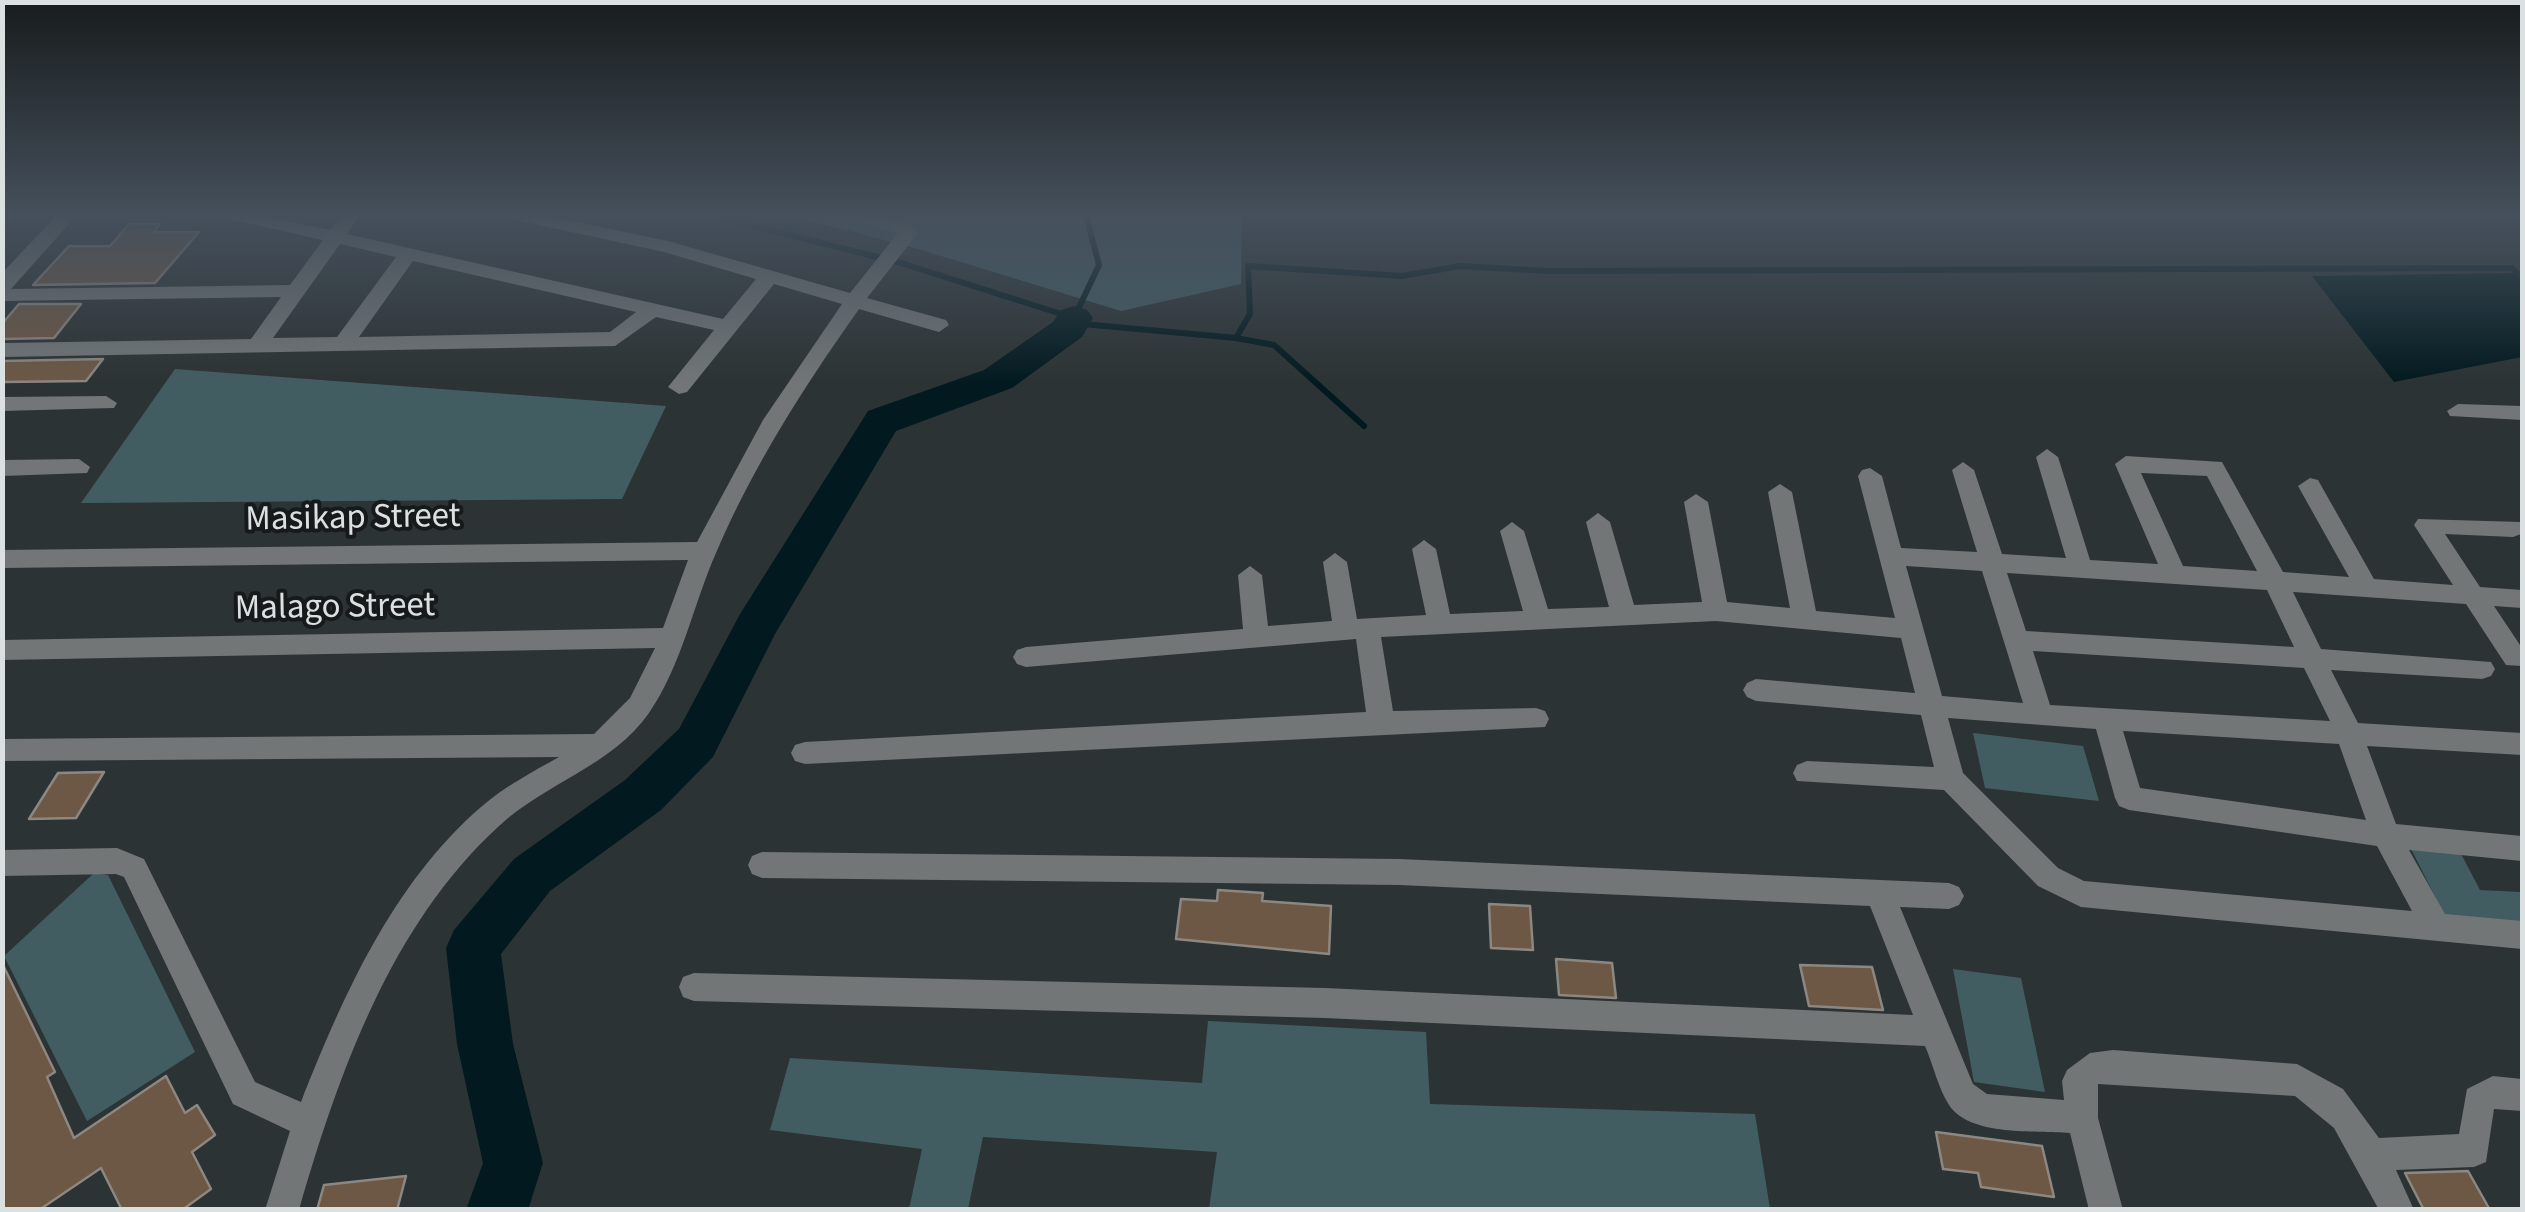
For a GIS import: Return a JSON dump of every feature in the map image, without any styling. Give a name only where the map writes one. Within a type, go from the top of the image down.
[{"type":"street","points":[[256,347],[310,272]]},
{"type":"street","points":[[342,346],[396,272]]},
{"type":"street","points":[[496,272],[728,327]]},
{"type":"street","points":[[756,272],[938,326]]},
{"type":"street","points":[[282,1210],[307,1122],[348,1019],[424,892],[484,821],[520,789],[600,745],[640,705],[704,551],[778,410],[877,272]]},
{"type":"street","points":[[679,387],[770,275]]},
{"type":"street","points":[[2,295],[297,291]]},
{"type":"street","points":[[2,350],[615,339],[655,308]]},
{"type":"street","points":[[2,404],[106,402]]},
{"type":"street","points":[[2458,410],[2522,414]]},
{"type":"street","points":[[2047,457],[2082,569]]},
{"type":"street","points":[[2174,576],[2126,464],[2214,468],[2314,657],[2348,733],[2386,835],[2437,928]]},
{"type":"street","points":[[2,468],[78,467]]},
{"type":"street","points":[[1963,470],[2040,715]]},
{"type":"street","points":[[1870,476],[1950,779],[2048,877],[2081,894],[2522,935]]},
{"type":"street","points":[[2310,486],[2366,588]]},
{"type":"street","points":[[1780,492],[1805,619]]},
{"type":"street","points":[[1696,502],[1716,611]]},
{"type":"street","points":[[1598,522],[1624,615]]},
{"type":"street","points":[[2513,528],[2426,525],[2514,658]]},
{"type":"street","points":[[1512,531],[1538,619]]},
{"type":"street","points":[[1424,549],[1440,624]]},
{"type":"street","name":"Masikap Street","points":[[2,558],[704,551]]},
{"type":"street","points":[[1893,556],[2522,599]]},
{"type":"street","points":[[1335,562],[1381,722]]},
{"type":"street","points":[[1250,576],[1257,636]]},
{"type":"street","points":[[1026,656],[1356,629],[1716,611],[1910,629]]},
{"type":"street","name":"Malago Street","points":[[2,650],[669,638]]},
{"type":"street","points":[[2018,640],[2482,669]]},
{"type":"street","points":[[1756,690],[2040,715],[2522,744]]},
{"type":"street","points":[[805,753],[1381,722],[1536,718]]},
{"type":"street","points":[[2106,719],[2129,798],[2386,835],[2522,848]]},
{"type":"street","points":[[2,750],[600,745]]},
{"type":"street","points":[[1808,773],[1950,779]]},
{"type":"street","points":[[2,863],[117,861],[134,868],[244,1092],[307,1122]]},
{"type":"street","points":[[762,866],[1399,872],[1949,896]]},
{"type":"street","points":[[1880,894],[1961,1095],[1975,1107],[2082,1118]]},
{"type":"street","points":[[694,987],[1325,1003],[1934,1031]]},
{"type":"street","points":[[2106,1210],[2082,1118],[2078,1081],[2090,1070],[2113,1066],[2297,1080],[2318,1086],[2339,1107],[2370,1156],[2396,1210]]},
{"type":"street","points":[[2370,1156],[2474,1150],[2478,1100],[2494,1092],[2522,1095]]},
{"type":"shaded area","points":[[992,272],[1241,272],[1241,284],[1121,311]]},
{"type":"shaded area","points":[[2517,273],[2522,279],[2522,357],[2394,382],[2312,276]]},
{"type":"shaded area","points":[[175,369],[666,406],[622,499],[81,503]]},
{"type":"shaded area","points":[[1973,733],[2083,746],[2099,801],[1985,788]]},
{"type":"shaded area","points":[[2409,845],[2459,850],[2480,890],[2520,892],[2522,928],[2448,922]]},
{"type":"shaded area","points":[[94,873],[108,875],[195,1052],[87,1121],[4,956]]},
{"type":"shaded area","points":[[1953,969],[2021,978],[2045,1092],[1974,1082]]},
{"type":"shaded area","points":[[1208,1021],[1426,1032],[1430,1104],[1755,1114],[1770,1209],[1209,1209],[1217,1152],[983,1137],[968,1209],[909,1209],[922,1149],[770,1130],[790,1058],[1202,1083]]},
{"type":"building","points":[[45,272],[165,272],[155,283],[33,285]]},
{"type":"building","points":[[19,304],[81,304],[54,338],[2,339],[2,324]]},
{"type":"building","points":[[103,359],[86,381],[2,382],[2,361]]},
{"type":"building","points":[[104,772],[76,818],[29,819],[58,773]]},
{"type":"building","points":[[1218,890],[1263,893],[1262,901],[1331,906],[1329,954],[1176,939],[1181,899],[1217,901]]},
{"type":"building","points":[[1489,904],[1530,906],[1533,950],[1491,948]]},
{"type":"building","points":[[1556,959],[1612,963],[1616,998],[1559,995]]},
{"type":"building","points":[[2,963],[55,1072],[47,1077],[74,1138],[166,1076],[185,1113],[197,1105],[215,1135],[192,1152],[211,1189],[182,1210],[122,1210],[101,1168],[39,1210],[2,1210]]},
{"type":"building","points":[[1800,965],[1872,967],[1883,1010],[1809,1006]]},
{"type":"building","points":[[1936,1132],[2042,1146],[2054,1197],[1981,1187],[1978,1173],[1943,1169]]},
{"type":"building","points":[[2468,1171],[2490,1210],[2424,1210],[2405,1173]]},
{"type":"building","points":[[406,1176],[397,1210],[317,1210],[324,1185]]},
{"type":"waterway","points":[[928,272],[1074,318],[1096,272]]},
{"type":"waterway","points":[[1236,338],[1250,314],[1248,272]]},
{"type":"waterway","points":[[1334,272],[1402,276],[1428,272]]},
{"type":"waterway","points":[[497,1210],[513,1163],[485,1044],[473,948],[532,875],[643,795],[696,743],[756,626],[882,421],[998,379],[1069,329],[1074,318]]},
{"type":"waterway","points":[[1072,323],[1236,338]]},
{"type":"waterway","points":[[1236,338],[1274,345],[1364,426]]}]
